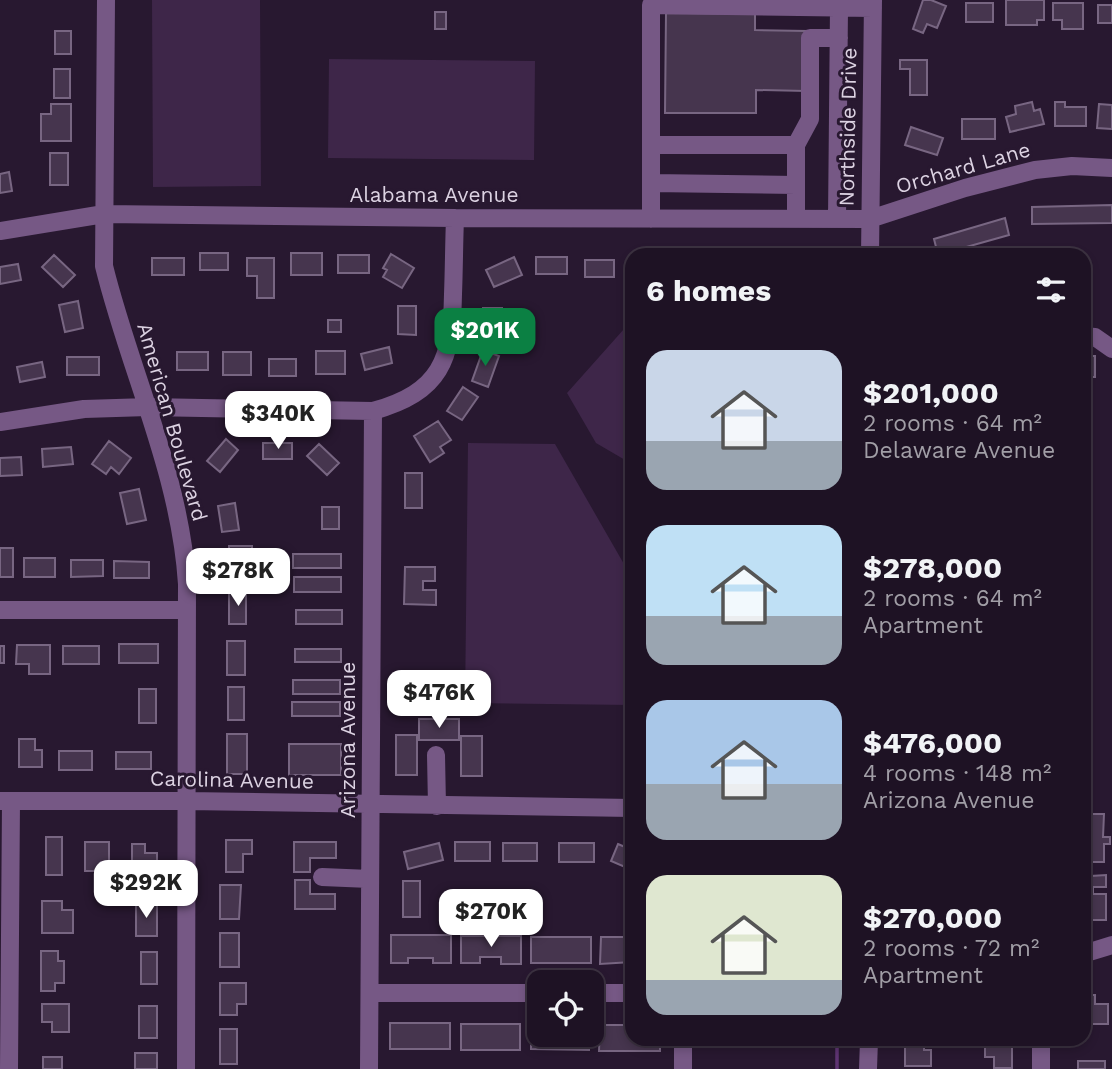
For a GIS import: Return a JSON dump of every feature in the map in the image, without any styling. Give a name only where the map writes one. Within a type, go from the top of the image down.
[{"type":"street","name":"American Boulevard","points":[[106,0],[104,266],[172,487],[185,550],[186,1069]]},
{"type":"street","points":[[651,219],[651,5],[839,7],[873,4]]},
{"type":"street","name":"Northside Drive","points":[[870,248],[873,4]]},
{"type":"street","points":[[837,219],[839,7]]},
{"type":"street","points":[[796,219],[796,145],[810,119],[810,38],[839,38]]},
{"type":"street","points":[[651,145],[796,145]]},
{"type":"street","name":"Orchard Lane","points":[[870,219],[965,188],[1034,170],[1072,166],[1112,168]]},
{"type":"street","points":[[651,183],[796,185]]},
{"type":"street","name":"Alabama Avenue","points":[[0,231],[104,214],[870,219]]},
{"type":"street","points":[[0,422],[84,409],[148,407],[373,411],[395,405],[416,395],[430,382],[445,357],[452,328],[455,218]]},
{"type":"street","points":[[1091,337],[1112,348]]},
{"type":"street","name":"Arizona Avenue","points":[[369,1069],[373,411]]},
{"type":"street","points":[[0,610],[187,610]]},
{"type":"street","points":[[436,755],[437,806]]},
{"type":"street","points":[[6,801],[9,1069]]},
{"type":"street","name":"Carolina Avenue","points":[[6,801],[625,808]]},
{"type":"street","points":[[322,877],[370,879]]},
{"type":"street","points":[[1091,952],[1112,945]]},
{"type":"street","points":[[369,993],[527,993]]},
{"type":"street","points":[[604,993],[625,993]]},
{"type":"street","points":[[683,1046],[683,1069]]},
{"type":"street","points":[[868,1069],[869,1046]]},
{"type":"street","points":[[1041,1046],[1041,1069]]},
{"type":"shaded area","points":[[152,0],[260,0],[261,186],[153,187]]},
{"type":"shaded area","points":[[329,59],[535,61],[534,160],[328,158]]},
{"type":"shaded area","points":[[625,328],[625,460],[596,443],[567,393]]},
{"type":"shaded area","points":[[468,443],[555,444],[625,566],[625,705],[465,703]]},
{"type":"building","points":[[923,0],[946,6],[937,28],[927,24],[923,33],[913,29]]},
{"type":"building","points":[[1006,0],[1044,0],[1044,20],[1037,20],[1037,25],[1006,25]]},
{"type":"building","points":[[966,3],[993,3],[993,22],[966,22]]},
{"type":"building","points":[[1053,3],[1083,3],[1083,29],[1062,29],[1062,20],[1053,20]]},
{"type":"building","points":[[1098,5],[1112,5],[1112,23],[1098,23]]},
{"type":"building","points":[[435,12],[446,12],[446,29],[435,29]]},
{"type":"building","points":[[666,13],[755,14],[755,30],[807,31],[806,91],[756,90],[756,113],[665,113]]},
{"type":"building","points":[[55,31],[71,31],[71,54],[55,54]]},
{"type":"building","points":[[900,60],[927,60],[927,95],[910,95],[910,69],[900,69]]},
{"type":"building","points":[[54,69],[70,69],[70,98],[54,98]]},
{"type":"building","points":[[1032,102],[1034,111],[1040,109],[1044,124],[1010,132],[1006,117],[1016,114],[1015,106]]},
{"type":"building","points":[[1055,102],[1065,102],[1065,107],[1086,107],[1086,126],[1055,126]]},
{"type":"building","points":[[51,104],[71,104],[71,141],[41,141],[41,114],[51,114]]},
{"type":"building","points":[[1099,104],[1112,105],[1112,129],[1097,128]]},
{"type":"building","points":[[962,119],[995,119],[995,139],[962,139]]},
{"type":"building","points":[[911,127],[943,138],[937,155],[905,145]]},
{"type":"building","points":[[50,153],[68,153],[68,185],[50,185]]},
{"type":"building","points":[[9,172],[12,191],[0,193],[0,174]]},
{"type":"building","points":[[1112,205],[1112,223],[1032,224],[1032,207]]},
{"type":"building","points":[[1005,218],[1009,235],[963,248],[936,248],[934,239]]},
{"type":"building","points":[[200,253],[228,253],[228,270],[200,270]]},
{"type":"building","points":[[291,253],[322,253],[322,275],[291,275]]},
{"type":"building","points":[[391,254],[414,268],[402,288],[383,277],[387,270],[383,268]]},
{"type":"building","points":[[54,255],[75,275],[63,287],[42,267]]},
{"type":"building","points":[[338,255],[369,255],[369,273],[338,273]]},
{"type":"building","points":[[514,257],[522,275],[494,287],[486,270]]},
{"type":"building","points":[[536,257],[567,257],[567,274],[536,274]]},
{"type":"building","points":[[152,258],[184,258],[184,275],[152,275]]},
{"type":"building","points":[[247,258],[274,258],[274,298],[257,298],[257,276],[247,276]]},
{"type":"building","points":[[585,260],[614,260],[614,277],[585,277]]},
{"type":"building","points":[[18,264],[21,280],[0,284],[0,267]]},
{"type":"building","points":[[78,301],[83,328],[65,332],[59,305]]},
{"type":"building","points":[[398,306],[416,306],[416,335],[398,334]]},
{"type":"building","points":[[483,308],[502,308],[502,336],[483,336]]},
{"type":"building","points":[[328,320],[341,320],[341,332],[328,332]]},
{"type":"building","points":[[389,347],[392,363],[365,370],[361,354]]},
{"type":"building","points":[[483,350],[499,356],[488,387],[472,381]]},
{"type":"building","points":[[316,351],[345,351],[345,374],[316,374]]},
{"type":"building","points":[[177,352],[208,352],[208,370],[177,370]]},
{"type":"building","points":[[223,352],[251,352],[251,375],[223,375]]},
{"type":"building","points":[[1091,356],[1095,356],[1095,377],[1091,377]]},
{"type":"building","points":[[67,357],[99,357],[99,375],[67,375]]},
{"type":"building","points":[[269,359],[296,359],[296,376],[269,376]]},
{"type":"building","points":[[42,362],[45,377],[20,382],[17,367]]},
{"type":"building","points":[[463,387],[478,397],[462,420],[447,411]]},
{"type":"building","points":[[438,421],[451,440],[440,447],[444,453],[430,462],[414,436]]},
{"type":"building","points":[[226,439],[238,450],[220,472],[207,461]]},
{"type":"building","points":[[109,441],[131,458],[119,474],[111,467],[106,474],[92,464]]},
{"type":"building","points":[[263,443],[292,443],[292,459],[263,459]]},
{"type":"building","points":[[319,444],[339,463],[327,475],[307,456]]},
{"type":"building","points":[[71,447],[73,464],[43,467],[42,449]]},
{"type":"building","points":[[21,457],[22,475],[0,476],[0,458]]},
{"type":"building","points":[[405,473],[422,473],[422,508],[405,508]]},
{"type":"building","points":[[139,489],[146,520],[127,524],[120,493]]},
{"type":"building","points":[[235,503],[239,530],[222,532],[218,506]]},
{"type":"building","points":[[322,507],[339,507],[339,529],[322,529]]},
{"type":"building","points":[[229,546],[252,546],[252,567],[244,567],[244,580],[229,580]]},
{"type":"building","points":[[0,548],[13,548],[13,577],[0,577]]},
{"type":"building","points":[[293,554],[341,554],[341,568],[293,568]]},
{"type":"building","points":[[24,558],[55,558],[55,577],[24,577]]},
{"type":"building","points":[[71,560],[103,560],[103,576],[71,577]]},
{"type":"building","points":[[114,561],[149,562],[149,578],[114,578]]},
{"type":"building","points":[[405,567],[435,567],[435,581],[423,581],[423,590],[436,590],[436,605],[404,604]]},
{"type":"building","points":[[294,577],[341,577],[341,592],[294,592]]},
{"type":"building","points":[[229,593],[246,593],[246,624],[229,624]]},
{"type":"building","points":[[296,610],[342,610],[342,624],[296,624]]},
{"type":"building","points":[[227,641],[245,641],[245,675],[227,675]]},
{"type":"building","points":[[119,644],[158,644],[158,663],[119,663]]},
{"type":"building","points":[[17,645],[50,645],[50,674],[29,674],[29,664],[16,664]]},
{"type":"building","points":[[0,646],[4,646],[4,663],[0,663]]},
{"type":"building","points":[[63,646],[99,646],[99,664],[63,664]]},
{"type":"building","points":[[295,649],[341,649],[341,662],[295,662]]},
{"type":"building","points":[[293,680],[340,680],[340,694],[293,694]]},
{"type":"building","points":[[228,687],[244,687],[244,720],[228,720]]},
{"type":"building","points":[[139,689],[156,689],[156,723],[139,723]]},
{"type":"building","points":[[292,702],[340,702],[340,716],[292,716]]},
{"type":"building","points":[[419,719],[459,719],[459,740],[419,740]]},
{"type":"building","points":[[227,734],[247,734],[247,774],[227,774]]},
{"type":"building","points":[[396,735],[417,735],[417,775],[396,775]]},
{"type":"building","points":[[461,736],[482,736],[482,776],[461,776]]},
{"type":"building","points":[[19,739],[35,739],[35,750],[42,750],[42,767],[19,767]]},
{"type":"building","points":[[289,744],[341,744],[341,775],[289,775]]},
{"type":"building","points":[[59,751],[92,751],[92,770],[59,770]]},
{"type":"building","points":[[116,752],[151,752],[151,769],[116,769]]},
{"type":"building","points":[[1091,814],[1104,814],[1103,837],[1110,837],[1110,844],[1104,844],[1104,862],[1091,862]]},
{"type":"building","points":[[46,837],[62,837],[62,875],[46,875]]},
{"type":"building","points":[[226,840],[252,840],[252,854],[243,854],[243,872],[226,872]]},
{"type":"building","points":[[85,842],[109,842],[109,862],[101,862],[101,871],[85,871]]},
{"type":"building","points":[[294,842],[336,842],[336,858],[310,858],[310,872],[294,872]]},
{"type":"building","points":[[455,842],[490,842],[490,861],[455,861]]},
{"type":"building","points":[[439,843],[443,860],[408,869],[404,852]]},
{"type":"building","points":[[503,843],[537,843],[537,861],[503,861]]},
{"type":"building","points":[[559,843],[594,843],[594,862],[559,862]]},
{"type":"building","points":[[132,844],[145,844],[145,853],[157,853],[157,886],[132,886]]},
{"type":"building","points":[[618,844],[625,847],[625,867],[611,861]]},
{"type":"building","points":[[1106,875],[1106,887],[1093,887],[1093,894],[1106,894],[1106,920],[1092,920],[1092,928],[1091,928],[1091,876]]},
{"type":"building","points":[[295,880],[310,880],[310,894],[335,894],[335,909],[295,909]]},
{"type":"building","points":[[403,881],[420,881],[420,917],[403,917]]},
{"type":"building","points":[[220,885],[241,885],[239,919],[220,919]]},
{"type":"building","points":[[42,901],[62,901],[62,910],[73,910],[73,933],[42,933]]},
{"type":"building","points":[[136,903],[157,903],[157,936],[136,936]]},
{"type":"building","points":[[220,933],[239,933],[239,967],[220,967]]},
{"type":"building","points":[[391,935],[451,935],[451,963],[433,963],[433,958],[408,958],[408,963],[391,963]]},
{"type":"building","points":[[461,936],[521,936],[521,964],[501,964],[501,957],[480,957],[480,963],[461,963]]},
{"type":"building","points":[[531,937],[591,937],[591,963],[531,963]]},
{"type":"building","points":[[601,937],[625,937],[625,962],[600,964]]},
{"type":"building","points":[[41,951],[58,951],[58,961],[64,961],[64,983],[55,983],[55,991],[41,991]]},
{"type":"building","points":[[141,952],[157,952],[157,984],[141,984]]},
{"type":"building","points":[[220,983],[246,983],[246,1004],[237,1004],[237,1015],[220,1015]]},
{"type":"building","points":[[1091,995],[1095,995],[1095,1004],[1108,1004],[1108,1024],[1091,1024]]},
{"type":"building","points":[[42,1004],[69,1004],[69,1032],[52,1032],[52,1022],[42,1022]]},
{"type":"building","points":[[139,1006],[157,1006],[157,1038],[139,1038]]},
{"type":"building","points":[[390,1023],[450,1023],[450,1049],[390,1049]]},
{"type":"building","points":[[461,1024],[520,1024],[520,1050],[461,1050]]},
{"type":"building","points":[[604,1025],[625,1025],[625,1046],[660,1046],[660,1051],[599,1051],[599,1047],[604,1047]]},
{"type":"building","points":[[220,1029],[237,1029],[237,1064],[220,1064]]},
{"type":"building","points":[[905,1046],[924,1046],[924,1050],[931,1050],[931,1066],[905,1066]]},
{"type":"building","points":[[985,1046],[1012,1046],[1012,1068],[994,1068],[994,1057],[985,1057]]},
{"type":"building","points":[[531,1047],[589,1047],[589,1050]]},
{"type":"building","points":[[135,1053],[157,1053],[157,1069],[135,1069]]},
{"type":"building","points":[[43,1057],[62,1057],[62,1069],[43,1069]]},
{"type":"building","points":[[1078,1061],[1105,1061],[1105,1069],[1078,1069]]},
{"type":"waterway","points":[[837,1046],[837,1069]]}]
